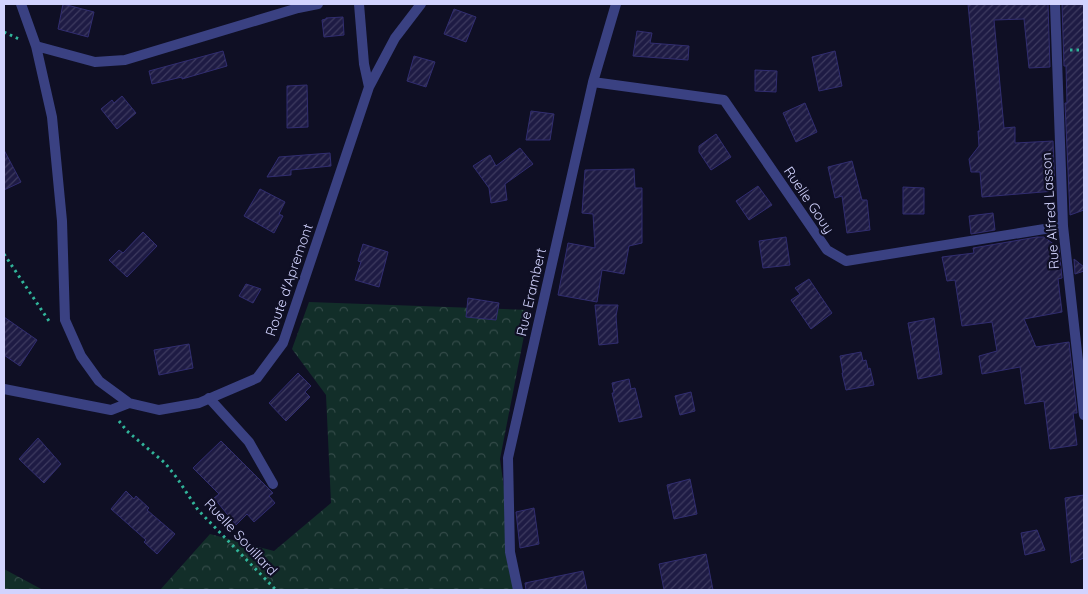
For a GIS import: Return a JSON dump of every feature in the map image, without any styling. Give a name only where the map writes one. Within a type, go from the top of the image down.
[{"type":"street","name":"Route d'Apremont","points":[[21,4],[36,46],[52,117],[62,221],[64,320],[81,356],[99,381],[129,403],[159,410],[199,403],[257,378],[283,343],[369,87],[395,38],[421,4]]},
{"type":"street","points":[[36,46],[96,62],[125,60],[298,8],[318,4]]},
{"type":"street","points":[[359,4],[364,64],[369,87]]},
{"type":"street","name":"Rue Erambert","points":[[518,590],[510,552],[508,458],[593,82],[616,4]]},
{"type":"street","name":"Rue Alfred Lasson","points":[[1055,4],[1062,226],[1084,416]]},
{"type":"street","name":"Ruelle Gouy","points":[[593,82],[724,100],[827,250],[846,261],[1062,226]]},
{"type":"street","points":[[4,389],[111,410],[129,403]]},
{"type":"street","points":[[209,398],[249,442],[273,484]]},
{"type":"path","points":[[4,254],[52,326],[70,334]]},
{"type":"path","name":"Ruelle Souillard","points":[[111,410],[127,432],[165,463],[198,510],[276,590]]},
{"type":"green space","points":[[309,302],[529,310],[500,459],[518,590],[160,590],[210,534],[274,551],[331,503],[326,395],[292,349]]},
{"type":"green space","points":[[4,569],[43,590],[4,590]]},
{"type":"building","points":[[63,4],[94,12],[88,37],[58,29]]},
{"type":"building","points":[[968,4],[1048,4],[1050,67],[1029,68],[1024,19],[994,20],[1004,128],[1015,127],[1015,143],[1053,141],[1055,191],[982,197],[980,172],[971,172],[969,159],[979,146],[978,131],[980,131]]},
{"type":"building","points":[[1062,4],[1083,4],[1084,6],[1084,210],[1070,215],[1065,103],[1067,103],[1066,66],[1064,66]]},
{"type":"building","points":[[454,9],[476,17],[466,42],[444,34]]},
{"type":"building","points":[[343,17],[344,35],[324,37],[322,20]]},
{"type":"building","points":[[637,31],[652,33],[650,43],[689,46],[688,60],[633,56]]},
{"type":"building","points":[[223,51],[227,66],[182,79],[182,77],[152,84],[149,71]]},
{"type":"building","points":[[835,51],[842,86],[819,91],[812,57]]},
{"type":"building","points":[[414,56],[435,62],[426,87],[407,81]]},
{"type":"building","points":[[755,70],[777,71],[776,92],[755,91]]},
{"type":"building","points":[[307,85],[308,127],[287,128],[287,86]]},
{"type":"building","points":[[122,96],[136,113],[117,129],[101,109],[112,100],[114,103]]},
{"type":"building","points":[[805,103],[817,132],[796,142],[783,113]]},
{"type":"building","points":[[531,111],[554,114],[550,140],[526,140]]},
{"type":"building","points":[[716,134],[731,157],[711,170],[699,152],[699,146]]},
{"type":"building","points":[[520,148],[533,164],[505,184],[507,200],[491,203],[489,188],[473,166],[490,155],[496,166]]},
{"type":"building","points":[[4,150],[21,182],[4,190]]},
{"type":"building","points":[[330,153],[331,166],[291,170],[291,175],[267,177],[279,157]]},
{"type":"building","points":[[852,161],[862,200],[867,200],[870,230],[847,233],[842,196],[835,198],[828,167]]},
{"type":"building","points":[[634,169],[635,188],[642,188],[642,243],[629,246],[624,274],[602,270],[597,302],[558,295],[568,243],[595,248],[593,214],[582,213],[585,170]]},
{"type":"building","points":[[758,186],[772,205],[749,220],[736,201]]},
{"type":"building","points":[[903,187],[924,188],[924,214],[903,214]]},
{"type":"building","points":[[260,189],[285,202],[279,214],[283,216],[274,233],[244,216]]},
{"type":"building","points":[[993,213],[995,230],[971,234],[969,216]]},
{"type":"building","points":[[143,232],[157,246],[127,277],[109,260],[119,250],[123,253]]},
{"type":"building","points":[[786,237],[790,265],[763,268],[759,241]]},
{"type":"building","points":[[1044,237],[1059,248],[1062,278],[1058,279],[1062,312],[1024,319],[1036,347],[1069,342],[1077,413],[1073,413],[1077,445],[1050,449],[1044,401],[1025,404],[1020,367],[982,374],[979,356],[997,351],[992,322],[962,326],[955,280],[947,281],[942,257],[974,253],[973,248]]},
{"type":"building","points":[[363,244],[388,252],[379,287],[355,280],[361,262],[358,261]]},
{"type":"building","points":[[1074,259],[1084,267],[1084,271],[1075,274]]},
{"type":"building","points":[[809,279],[832,313],[811,329],[791,300],[800,294],[795,288]]},
{"type":"building","points":[[246,284],[261,289],[253,303],[239,296]]},
{"type":"building","points":[[468,298],[499,303],[496,320],[466,317]]},
{"type":"building","points":[[595,305],[618,305],[616,316],[618,343],[599,345]]},
{"type":"building","points":[[4,317],[37,340],[20,366],[4,355]]},
{"type":"building","points":[[934,318],[942,374],[918,379],[908,323]]},
{"type":"building","points":[[189,344],[193,368],[159,375],[154,350]]},
{"type":"building","points":[[861,352],[863,361],[866,360],[868,369],[870,368],[874,385],[846,390],[840,356]]},
{"type":"building","points":[[298,373],[311,386],[305,392],[310,397],[286,421],[269,403]]},
{"type":"building","points":[[629,379],[631,389],[635,388],[642,417],[619,422],[612,393],[614,393],[612,383]]},
{"type":"building","points":[[691,392],[695,411],[680,415],[675,396]]},
{"type":"building","points":[[38,438],[61,464],[44,483],[19,459]]},
{"type":"building","points":[[221,441],[273,493],[269,496],[275,503],[254,522],[247,514],[236,525],[214,498],[219,494],[193,468]]},
{"type":"building","points":[[690,479],[697,514],[674,519],[667,485]]},
{"type":"building","points":[[126,491],[134,499],[136,496],[149,508],[147,510],[175,534],[157,554],[144,542],[146,540],[111,509]]},
{"type":"building","points":[[1084,495],[1084,558],[1071,563],[1065,498]]},
{"type":"building","points":[[534,508],[539,544],[520,548],[516,512]]},
{"type":"building","points":[[1037,530],[1045,550],[1025,555],[1021,533]]},
{"type":"building","points":[[706,554],[713,590],[664,590],[659,564]]},
{"type":"building","points":[[583,571],[587,590],[526,590],[525,583]]}]
